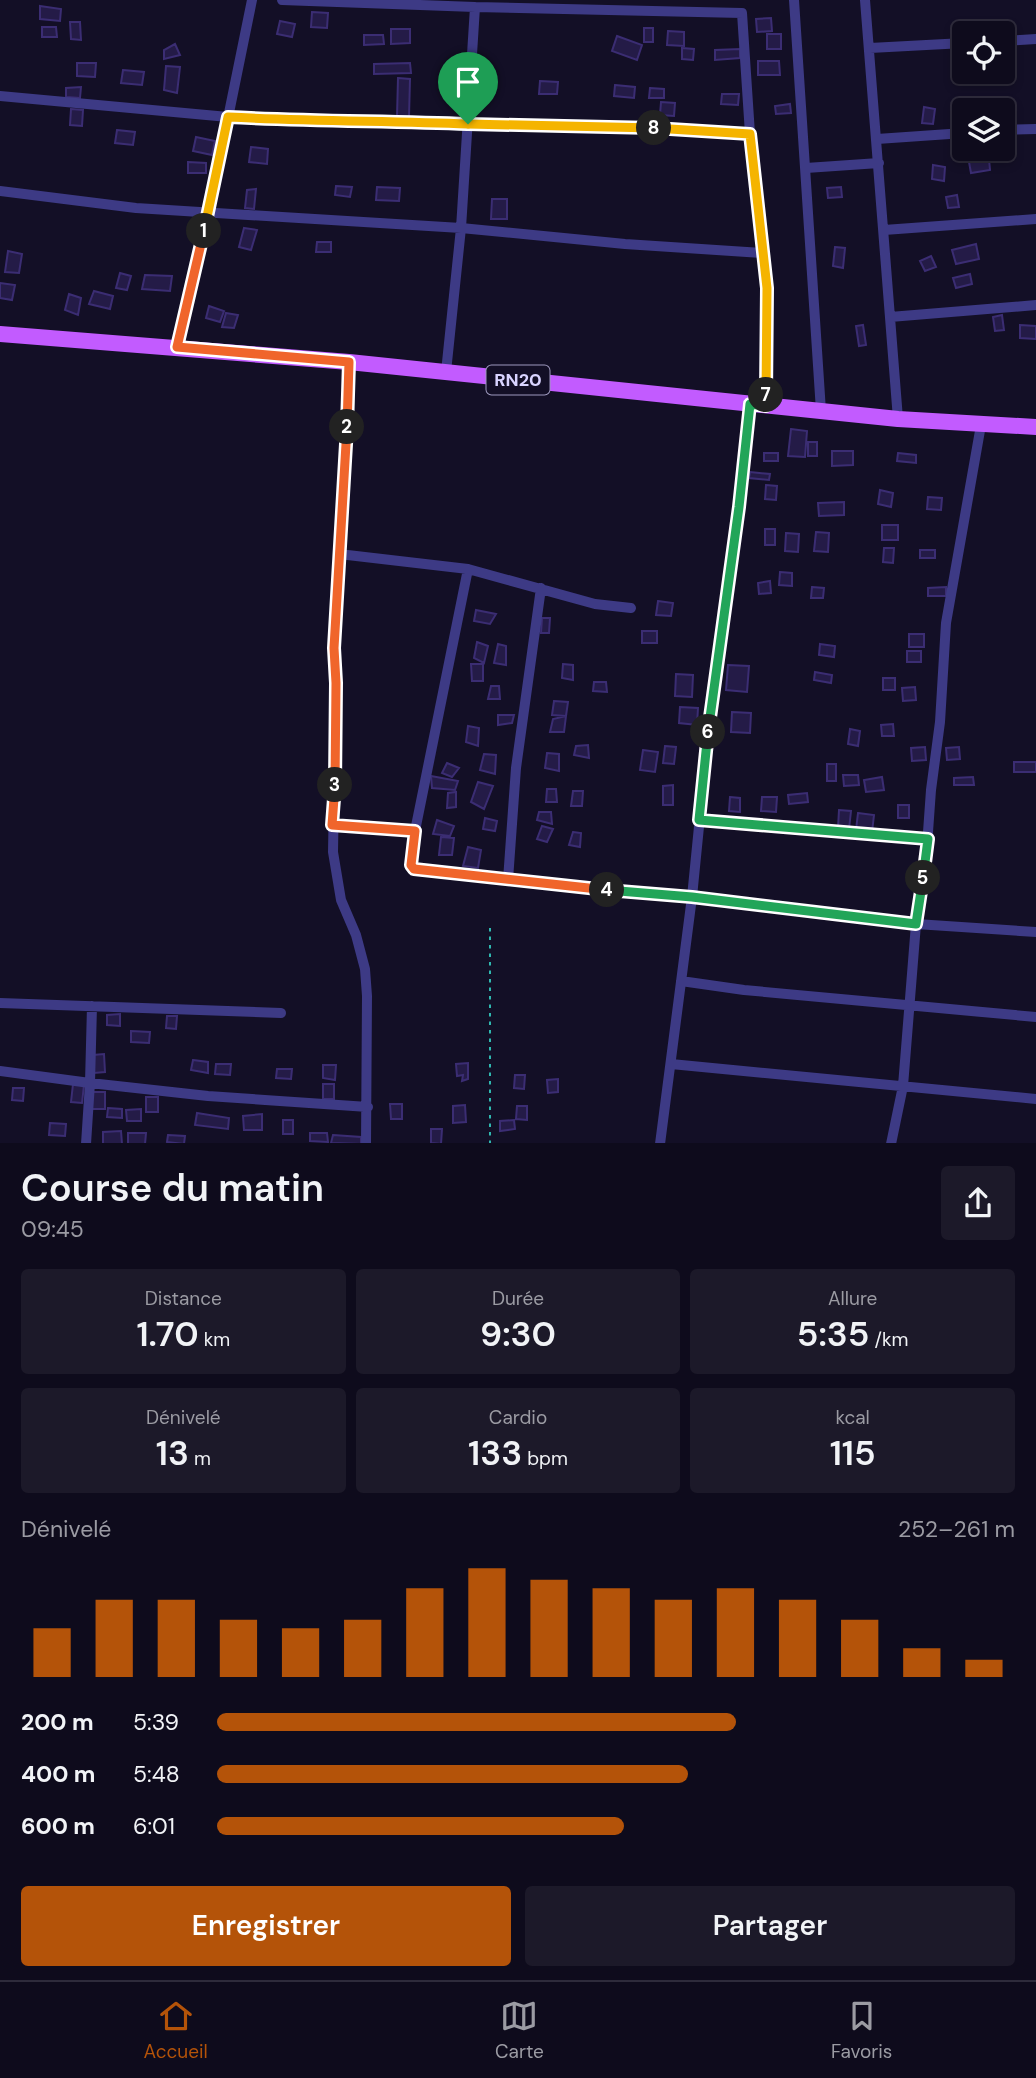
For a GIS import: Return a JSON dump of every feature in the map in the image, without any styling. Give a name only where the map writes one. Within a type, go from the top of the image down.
[{"type":"main road","name":"RN20","points":[[0,334],[349,362],[898,419],[1036,427]]},
{"type":"street","points":[[177,347],[209,211],[252,0]]},
{"type":"street","points":[[282,0],[741,12],[744,17],[750,134],[767,314],[758,405],[739,507],[709,726],[692,897],[660,1143]]},
{"type":"street","points":[[794,0],[821,411]]},
{"type":"street","points":[[865,0],[898,419]]},
{"type":"street","points":[[446,372],[461,228],[475,7]]},
{"type":"street","points":[[1015,40],[1036,39]]},
{"type":"street","points":[[870,48],[952,44]]},
{"type":"street","points":[[0,96],[228,117],[305,121],[379,120],[649,128],[750,134]]},
{"type":"street","points":[[1015,130],[1036,129]]},
{"type":"street","points":[[877,139],[952,134]]},
{"type":"street","points":[[806,168],[879,163]]},
{"type":"street","points":[[0,191],[136,208],[461,228],[625,244],[762,253]]},
{"type":"street","points":[[884,230],[1036,219]]},
{"type":"street","points":[[890,317],[1036,305]]},
{"type":"street","points":[[349,362],[334,648],[336,683],[332,825],[336,879],[365,970],[368,996],[366,1143]]},
{"type":"street","points":[[891,1143],[903,1086],[916,924],[940,722],[946,623],[981,425]]},
{"type":"street","points":[[339,554],[468,569],[595,604],[631,608]]},
{"type":"street","points":[[468,569],[415,831],[411,865],[414,869],[692,897],[916,924],[1036,932]]},
{"type":"street","points":[[508,880],[516,768],[541,587]]},
{"type":"street","points":[[699,820],[928,839]]},
{"type":"street","points":[[332,825],[415,831]]},
{"type":"street","points":[[681,981],[744,990],[1036,1017]]},
{"type":"street","points":[[0,1003],[281,1013]]},
{"type":"street","points":[[86,1143],[92,1006]]},
{"type":"street","points":[[671,1064],[1036,1099]]},
{"type":"street","points":[[0,1071],[208,1096],[368,1107]]},
{"type":"path","points":[[490,923],[490,1143]]},
{"type":"building","points":[[40,6],[61,9],[60,21],[40,19]]},
{"type":"building","points":[[312,12],[328,13],[327,28],[311,27]]},
{"type":"building","points":[[771,18],[772,31],[757,32],[756,19]]},
{"type":"building","points":[[280,21],[295,24],[292,37],[277,34]]},
{"type":"building","points":[[70,22],[80,22],[81,40],[71,39]]},
{"type":"building","points":[[42,27],[56,27],[57,37],[42,37]]},
{"type":"building","points":[[644,28],[653,28],[653,42],[644,42]]},
{"type":"building","points":[[391,29],[410,29],[410,43],[391,44]]},
{"type":"building","points":[[668,31],[684,32],[684,46],[667,45]]},
{"type":"building","points":[[767,34],[781,34],[781,49],[767,49]]},
{"type":"building","points":[[364,35],[383,35],[384,44],[364,45]]},
{"type":"building","points":[[617,36],[642,45],[637,60],[612,51]]},
{"type":"building","points":[[175,44],[180,55],[164,59],[164,50]]},
{"type":"building","points":[[682,48],[694,49],[693,60],[682,59]]},
{"type":"building","points":[[740,49],[740,58],[715,60],[715,50]]},
{"type":"building","points":[[758,61],[779,61],[780,75],[758,75]]},
{"type":"building","points":[[77,63],[96,63],[95,77],[77,76]]},
{"type":"building","points":[[410,63],[411,73],[374,74],[374,64]]},
{"type":"building","points":[[166,66],[180,67],[177,93],[164,90]]},
{"type":"building","points":[[123,70],[144,72],[142,85],[121,83]]},
{"type":"building","points":[[453,71],[463,72],[461,85],[451,84]]},
{"type":"building","points":[[398,78],[410,79],[409,117],[397,117]]},
{"type":"building","points":[[540,81],[558,82],[557,94],[539,94]]},
{"type":"building","points":[[615,85],[635,87],[634,98],[614,96]]},
{"type":"building","points":[[81,87],[80,98],[66,97],[66,88]]},
{"type":"building","points":[[650,88],[664,89],[664,98],[649,98]]},
{"type":"building","points":[[722,94],[739,94],[738,105],[721,104]]},
{"type":"building","points":[[661,102],[675,103],[674,116],[660,115]]},
{"type":"building","points":[[790,104],[791,113],[776,114],[775,106]]},
{"type":"building","points":[[924,107],[935,109],[933,124],[922,123]]},
{"type":"building","points":[[71,109],[83,110],[82,126],[70,125]]},
{"type":"building","points":[[117,130],[135,132],[133,145],[115,143]]},
{"type":"building","points":[[196,137],[215,141],[212,155],[193,151]]},
{"type":"building","points":[[251,147],[268,149],[267,164],[249,162]]},
{"type":"building","points":[[989,161],[990,170],[971,173],[969,162]]},
{"type":"building","points":[[188,162],[206,163],[206,173],[188,173]]},
{"type":"building","points":[[933,165],[945,167],[944,181],[932,179]]},
{"type":"building","points":[[336,186],[352,187],[350,197],[335,195]]},
{"type":"building","points":[[377,187],[400,188],[399,201],[376,200]]},
{"type":"building","points":[[841,187],[842,197],[828,198],[827,188]]},
{"type":"building","points":[[256,189],[254,209],[245,208],[247,190]]},
{"type":"building","points":[[957,195],[959,207],[948,208],[946,197]]},
{"type":"building","points":[[492,199],[507,199],[507,219],[491,219]]},
{"type":"building","points":[[244,228],[257,230],[251,250],[239,247]]},
{"type":"building","points":[[317,242],[331,242],[331,252],[316,252]]},
{"type":"building","points":[[976,244],[979,259],[956,264],[952,250]]},
{"type":"building","points":[[835,247],[845,248],[843,268],[833,266]]},
{"type":"building","points":[[8,251],[22,254],[19,273],[5,272]]},
{"type":"building","points":[[931,256],[936,267],[925,271],[920,261]]},
{"type":"building","points":[[120,273],[131,276],[127,290],[116,288]]},
{"type":"building","points":[[970,274],[972,284],[956,288],[953,278]]},
{"type":"building","points":[[145,275],[172,276],[170,291],[142,289]]},
{"type":"building","points":[[0,283],[15,285],[12,300],[0,298]]},
{"type":"building","points":[[94,291],[113,296],[110,309],[89,304]]},
{"type":"building","points":[[69,294],[81,298],[78,315],[65,310]]},
{"type":"building","points":[[209,306],[224,311],[220,322],[206,318]]},
{"type":"building","points":[[226,313],[238,315],[234,328],[222,327]]},
{"type":"building","points":[[1002,315],[1004,330],[995,331],[993,317]]},
{"type":"building","points":[[863,325],[866,345],[859,346],[856,326]]},
{"type":"building","points":[[1020,325],[1036,326],[1036,339],[1020,338]]},
{"type":"building","points":[[791,429],[807,431],[805,457],[788,456]]},
{"type":"building","points":[[808,442],[817,442],[817,456],[808,456]]},
{"type":"building","points":[[832,451],[853,451],[853,465],[832,466]]},
{"type":"building","points":[[764,453],[778,453],[778,461],[764,461]]},
{"type":"building","points":[[898,453],[916,455],[916,463],[897,461]]},
{"type":"building","points":[[750,472],[770,474],[769,480],[749,478]]},
{"type":"building","points":[[766,485],[777,486],[776,500],[765,499]]},
{"type":"building","points":[[880,490],[893,493],[891,507],[878,504]]},
{"type":"building","points":[[928,497],[942,498],[941,510],[927,509]]},
{"type":"building","points":[[844,502],[844,515],[819,516],[818,503]]},
{"type":"building","points":[[882,525],[898,525],[898,540],[882,540]]},
{"type":"building","points":[[765,529],[775,529],[775,545],[765,545]]},
{"type":"building","points":[[816,532],[829,533],[828,552],[814,551]]},
{"type":"building","points":[[786,533],[799,534],[798,552],[785,551]]},
{"type":"building","points":[[884,548],[894,548],[893,563],[883,562]]},
{"type":"building","points":[[920,550],[935,550],[935,558],[920,558]]},
{"type":"building","points":[[780,572],[792,573],[792,586],[779,585]]},
{"type":"building","points":[[770,581],[771,593],[759,594],[758,583]]},
{"type":"building","points":[[812,587],[824,588],[823,598],[811,598]]},
{"type":"building","points":[[946,587],[946,596],[928,596],[928,588]]},
{"type":"building","points":[[658,601],[673,603],[671,616],[656,615]]},
{"type":"building","points":[[476,610],[496,614],[490,624],[474,621]]},
{"type":"building","points":[[542,618],[550,618],[549,633],[541,633]]},
{"type":"building","points":[[642,631],[657,631],[657,643],[642,643]]},
{"type":"building","points":[[909,634],[924,634],[924,647],[909,647]]},
{"type":"building","points":[[477,642],[488,646],[484,663],[474,658]]},
{"type":"building","points":[[498,644],[506,646],[506,665],[494,663]]},
{"type":"building","points":[[820,644],[835,646],[834,657],[819,655]]},
{"type":"building","points":[[907,651],[921,651],[921,662],[907,662]]},
{"type":"building","points":[[471,664],[483,664],[483,681],[472,681]]},
{"type":"building","points":[[563,664],[573,665],[573,680],[562,678]]},
{"type":"building","points":[[728,665],[749,666],[747,692],[726,690]]},
{"type":"building","points":[[815,672],[832,675],[831,683],[814,680]]},
{"type":"building","points":[[676,674],[693,675],[692,697],[675,696]]},
{"type":"building","points":[[883,678],[895,678],[895,690],[883,690]]},
{"type":"building","points":[[594,682],[606,682],[607,692],[593,691]]},
{"type":"building","points":[[491,686],[499,686],[500,699],[488,699]]},
{"type":"building","points":[[915,687],[916,700],[903,701],[902,688]]},
{"type":"building","points":[[554,701],[568,702],[566,716],[552,715]]},
{"type":"building","points":[[680,707],[698,708],[697,725],[679,723]]},
{"type":"building","points":[[732,712],[751,713],[750,733],[731,732]]},
{"type":"building","points":[[498,715],[514,715],[512,723],[498,725]]},
{"type":"building","points":[[566,716],[564,732],[550,732],[553,719]]},
{"type":"building","points":[[893,724],[894,736],[882,736],[881,725]]},
{"type":"building","points":[[468,726],[479,728],[478,746],[466,742]]},
{"type":"building","points":[[850,729],[860,731],[858,746],[848,744]]},
{"type":"building","points":[[588,745],[589,758],[574,755],[576,746]]},
{"type":"building","points":[[665,746],[676,747],[674,764],[663,763]]},
{"type":"building","points":[[925,747],[926,760],[912,761],[911,748]]},
{"type":"building","points":[[959,747],[960,759],[947,760],[946,748]]},
{"type":"building","points":[[643,750],[658,752],[655,772],[640,770]]},
{"type":"building","points":[[547,753],[559,754],[559,771],[545,768]]},
{"type":"building","points":[[484,754],[496,755],[495,774],[480,770]]},
{"type":"building","points":[[1014,762],[1036,762],[1036,772],[1014,772]]},
{"type":"building","points":[[447,763],[459,768],[452,777],[442,773]]},
{"type":"building","points":[[827,764],[836,764],[836,781],[827,781]]},
{"type":"building","points":[[843,775],[858,775],[859,785],[844,786]]},
{"type":"building","points":[[431,776],[458,781],[455,790],[432,788]]},
{"type":"building","points":[[882,777],[884,790],[866,792],[864,780]]},
{"type":"building","points":[[973,777],[974,785],[954,785],[954,778]]},
{"type":"building","points":[[478,782],[493,786],[484,809],[471,802]]},
{"type":"building","points":[[673,785],[673,805],[663,805],[663,786]]},
{"type":"building","points":[[547,789],[556,789],[557,802],[546,802]]},
{"type":"building","points":[[573,791],[583,791],[582,806],[571,806]]},
{"type":"building","points":[[456,792],[456,807],[447,808],[448,793]]},
{"type":"building","points":[[807,793],[808,802],[789,804],[788,795]]},
{"type":"building","points":[[730,797],[740,798],[740,812],[729,811]]},
{"type":"building","points":[[762,797],[777,797],[776,812],[761,811]]},
{"type":"building","points":[[898,805],[909,805],[909,818],[898,818]]},
{"type":"building","points":[[839,810],[851,811],[849,829],[838,828]]},
{"type":"building","points":[[539,812],[551,812],[552,824],[537,820]]},
{"type":"building","points":[[858,813],[874,815],[872,832],[856,830]]},
{"type":"building","points":[[485,818],[497,821],[495,831],[483,829]]},
{"type":"building","points":[[437,820],[454,826],[450,836],[433,834]]},
{"type":"building","points":[[542,826],[553,829],[547,842],[537,839]]},
{"type":"building","points":[[573,832],[581,833],[580,847],[569,845]]},
{"type":"building","points":[[441,837],[454,838],[452,855],[439,855]]},
{"type":"building","points":[[468,847],[481,850],[478,868],[463,866]]},
{"type":"building","points":[[120,1014],[120,1026],[107,1025],[107,1015]]},
{"type":"building","points":[[167,1016],[177,1016],[176,1029],[166,1028]]},
{"type":"building","points":[[131,1031],[150,1032],[149,1043],[131,1042]]},
{"type":"building","points":[[104,1054],[105,1072],[94,1073],[93,1055]]},
{"type":"building","points":[[193,1060],[208,1062],[208,1073],[191,1070]]},
{"type":"building","points":[[468,1063],[468,1079],[462,1081],[463,1075],[457,1076],[456,1064]]},
{"type":"building","points":[[216,1064],[231,1064],[230,1075],[215,1074]]},
{"type":"building","points":[[323,1065],[336,1065],[335,1080],[323,1078]]},
{"type":"building","points":[[277,1069],[292,1069],[291,1079],[276,1078]]},
{"type":"building","points":[[515,1075],[525,1075],[524,1089],[514,1088]]},
{"type":"building","points":[[558,1079],[558,1092],[548,1093],[547,1080]]},
{"type":"building","points":[[73,1084],[84,1085],[82,1103],[71,1102]]},
{"type":"building","points":[[323,1084],[334,1084],[334,1099],[323,1099]]},
{"type":"building","points":[[13,1088],[24,1088],[23,1101],[12,1100]]},
{"type":"building","points":[[91,1092],[105,1092],[105,1109],[91,1109]]},
{"type":"building","points":[[146,1097],[158,1097],[158,1112],[146,1112]]},
{"type":"building","points":[[390,1104],[402,1104],[402,1119],[391,1119]]},
{"type":"building","points":[[465,1105],[466,1122],[453,1123],[453,1106]]},
{"type":"building","points":[[517,1106],[527,1106],[527,1120],[516,1119]]},
{"type":"building","points":[[108,1108],[122,1109],[122,1118],[107,1117]]},
{"type":"building","points":[[141,1109],[141,1121],[127,1121],[126,1110]]},
{"type":"building","points":[[197,1113],[229,1118],[228,1129],[195,1125]]},
{"type":"building","points":[[262,1114],[262,1130],[244,1130],[243,1116]]},
{"type":"building","points":[[283,1120],[293,1120],[293,1134],[283,1134]]},
{"type":"building","points":[[514,1120],[515,1129],[500,1131],[500,1121]]},
{"type":"building","points":[[50,1123],[66,1124],[65,1136],[49,1135]]},
{"type":"building","points":[[431,1129],[442,1129],[441,1143],[431,1143]]},
{"type":"building","points":[[121,1131],[122,1143],[103,1143],[103,1132]]},
{"type":"building","points":[[128,1133],[146,1133],[145,1143],[128,1143]]},
{"type":"building","points":[[310,1133],[327,1133],[328,1142],[310,1141]]},
{"type":"building","points":[[168,1135],[185,1136],[184,1143],[167,1142]]},
{"type":"building","points":[[333,1135],[361,1137],[361,1143],[331,1143]]},
{"type":"route","points":[[228,117],[468,124],[649,128],[750,134],[767,288],[766,406],[750,404],[699,820],[928,839],[916,924],[692,897],[419,871],[411,865],[415,831],[332,825],[335,784],[334,648],[349,362],[177,347],[228,117]]}]
